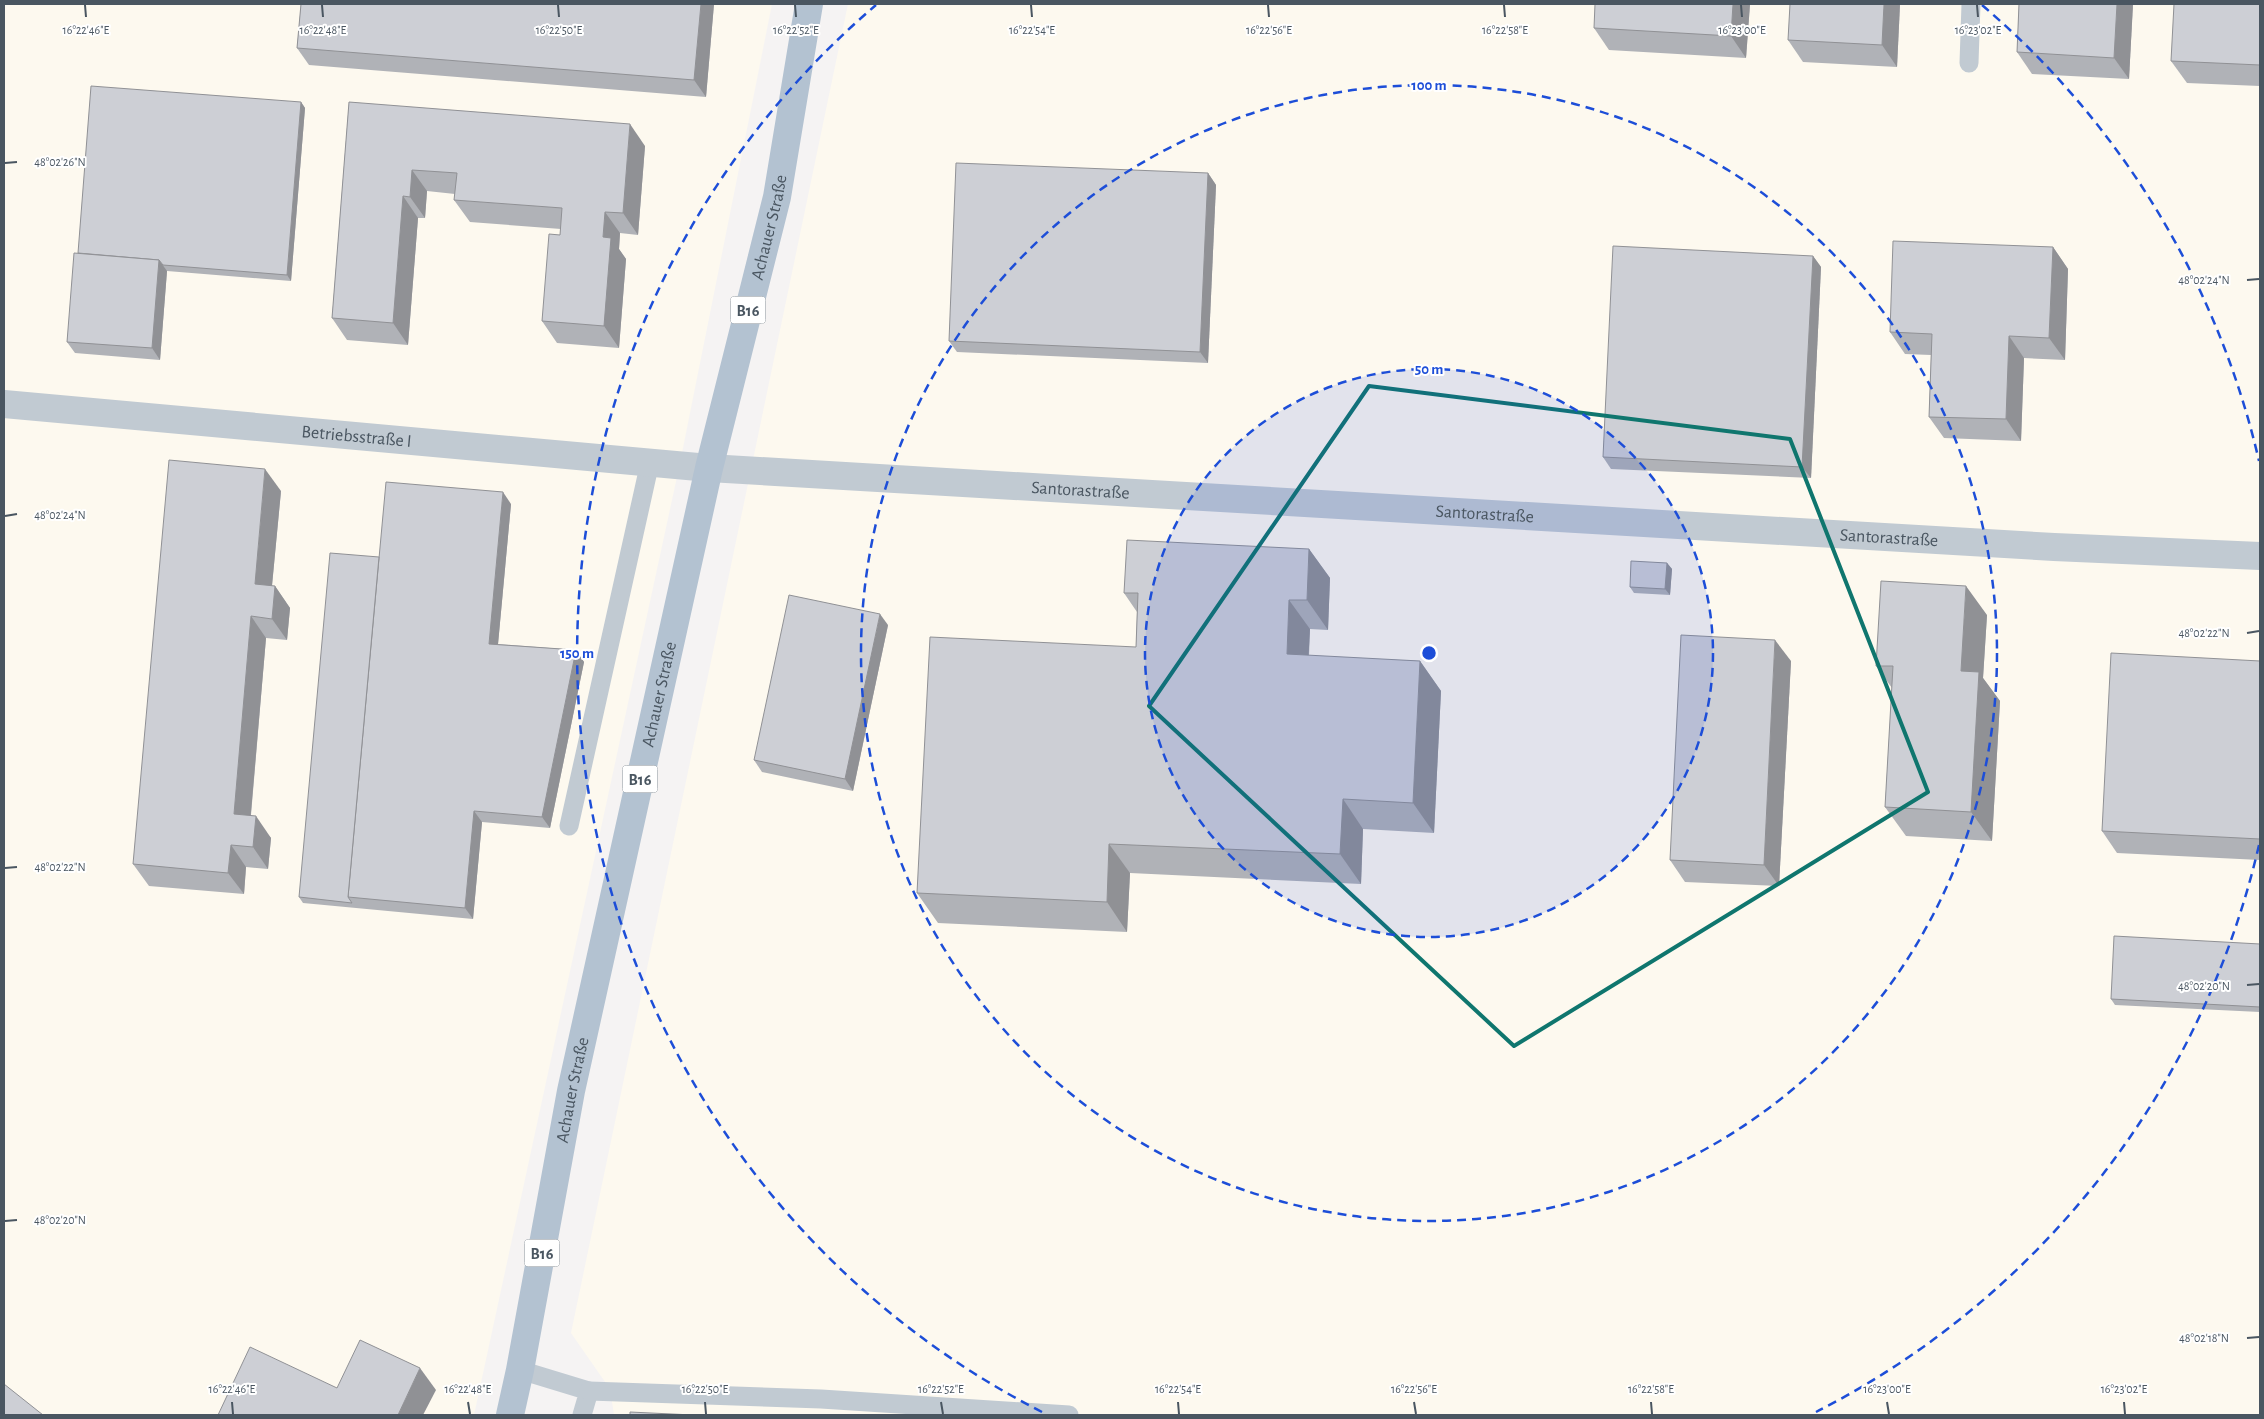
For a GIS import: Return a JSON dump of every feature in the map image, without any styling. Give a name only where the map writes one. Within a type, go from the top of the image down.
[{"type":"main road","name":"Achauer Straße","points":[[510,1415],[520,1370],[571,1091],[709,468],[777,196],[809,4]]},
{"type":"street","name":"Betriebsstraße I","points":[[4,404],[709,468]]},
{"type":"street","name":"Santorastraße","points":[[709,468],[2044,546],[2260,556]]},
{"type":"lane","points":[[1969,63],[1971,4]]},
{"type":"lane","points":[[569,826],[650,462]]},
{"type":"lane","points":[[520,1370],[588,1391],[821,1398],[1069,1415]]},
{"type":"lane","points":[[582,1415],[588,1391]]},
{"type":"highlighted area","points":[[1369,386],[1790,439],[1928,792],[1514,1046],[1149,706]]},
{"type":"shaded area","points":[[4,4],[772,4],[680,463],[474,1415],[4,1415]]},
{"type":"shaded area","points":[[848,4],[2260,4],[2260,1415],[614,1415],[610,1389],[571,1333]]},
{"type":"building","points":[[301,4],[701,4],[694,80],[297,48]]},
{"type":"building","points":[[1595,4],[1733,4],[1731,36],[1594,28]]},
{"type":"building","points":[[1790,4],[1884,4],[1882,45],[1788,40]]},
{"type":"building","points":[[2019,4],[2117,4],[2114,58],[2017,52]]},
{"type":"building","points":[[2174,4],[2260,4],[2260,65],[2171,61]]},
{"type":"building","points":[[91,86],[301,102],[287,275],[163,265],[159,260],[78,253]]},
{"type":"building","points":[[349,102],[630,124],[623,213],[605,212],[603,237],[611,238],[604,326],[542,321],[549,234],[560,235],[562,208],[454,200],[457,173],[412,170],[410,197],[403,196],[393,323],[332,318]]},
{"type":"building","points":[[956,163],[1208,173],[1200,352],[949,341]]},
{"type":"building","points":[[1893,241],[2053,247],[2049,338],[2009,336],[2006,419],[1929,417],[1932,334],[1890,332]]},
{"type":"building","points":[[1613,246],[1813,256],[1802,467],[1603,457]]},
{"type":"building","points":[[74,253],[159,260],[152,348],[67,342]]},
{"type":"building","points":[[169,460],[265,469],[255,584],[275,586],[272,619],[251,616],[234,814],[256,816],[253,847],[231,845],[228,873],[133,864]]},
{"type":"building","points":[[386,482],[503,492],[489,644],[576,650],[542,817],[474,811],[465,908],[348,897]]},
{"type":"building","points":[[1127,540],[1309,549],[1307,600],[1289,600],[1287,654],[1420,661],[1413,803],[1343,799],[1340,854],[1109,844],[1107,902],[917,893],[930,637],[1136,647],[1138,593],[1124,593]]},
{"type":"building","points":[[330,553],[379,557],[348,897],[352,903],[299,897]]},
{"type":"building","points":[[1631,561],[1667,563],[1665,589],[1630,587]]},
{"type":"building","points":[[1881,581],[1966,586],[1961,671],[1979,672],[1971,812],[1885,807],[1893,666],[1876,666]]},
{"type":"building","points":[[789,595],[880,614],[845,779],[754,760]]},
{"type":"building","points":[[1681,635],[1775,640],[1764,865],[1670,860]]},
{"type":"building","points":[[2111,653],[2260,661],[2260,839],[2102,831]]},
{"type":"building","points":[[2114,936],[2260,944],[2260,1007],[2111,999]]},
{"type":"building","points":[[360,1340],[420,1368],[398,1415],[218,1415],[250,1347],[337,1388]]},
{"type":"building","points":[[4,1384],[43,1415],[4,1415]]},
{"type":"building","points":[[630,1412],[693,1415],[630,1415]]}]
